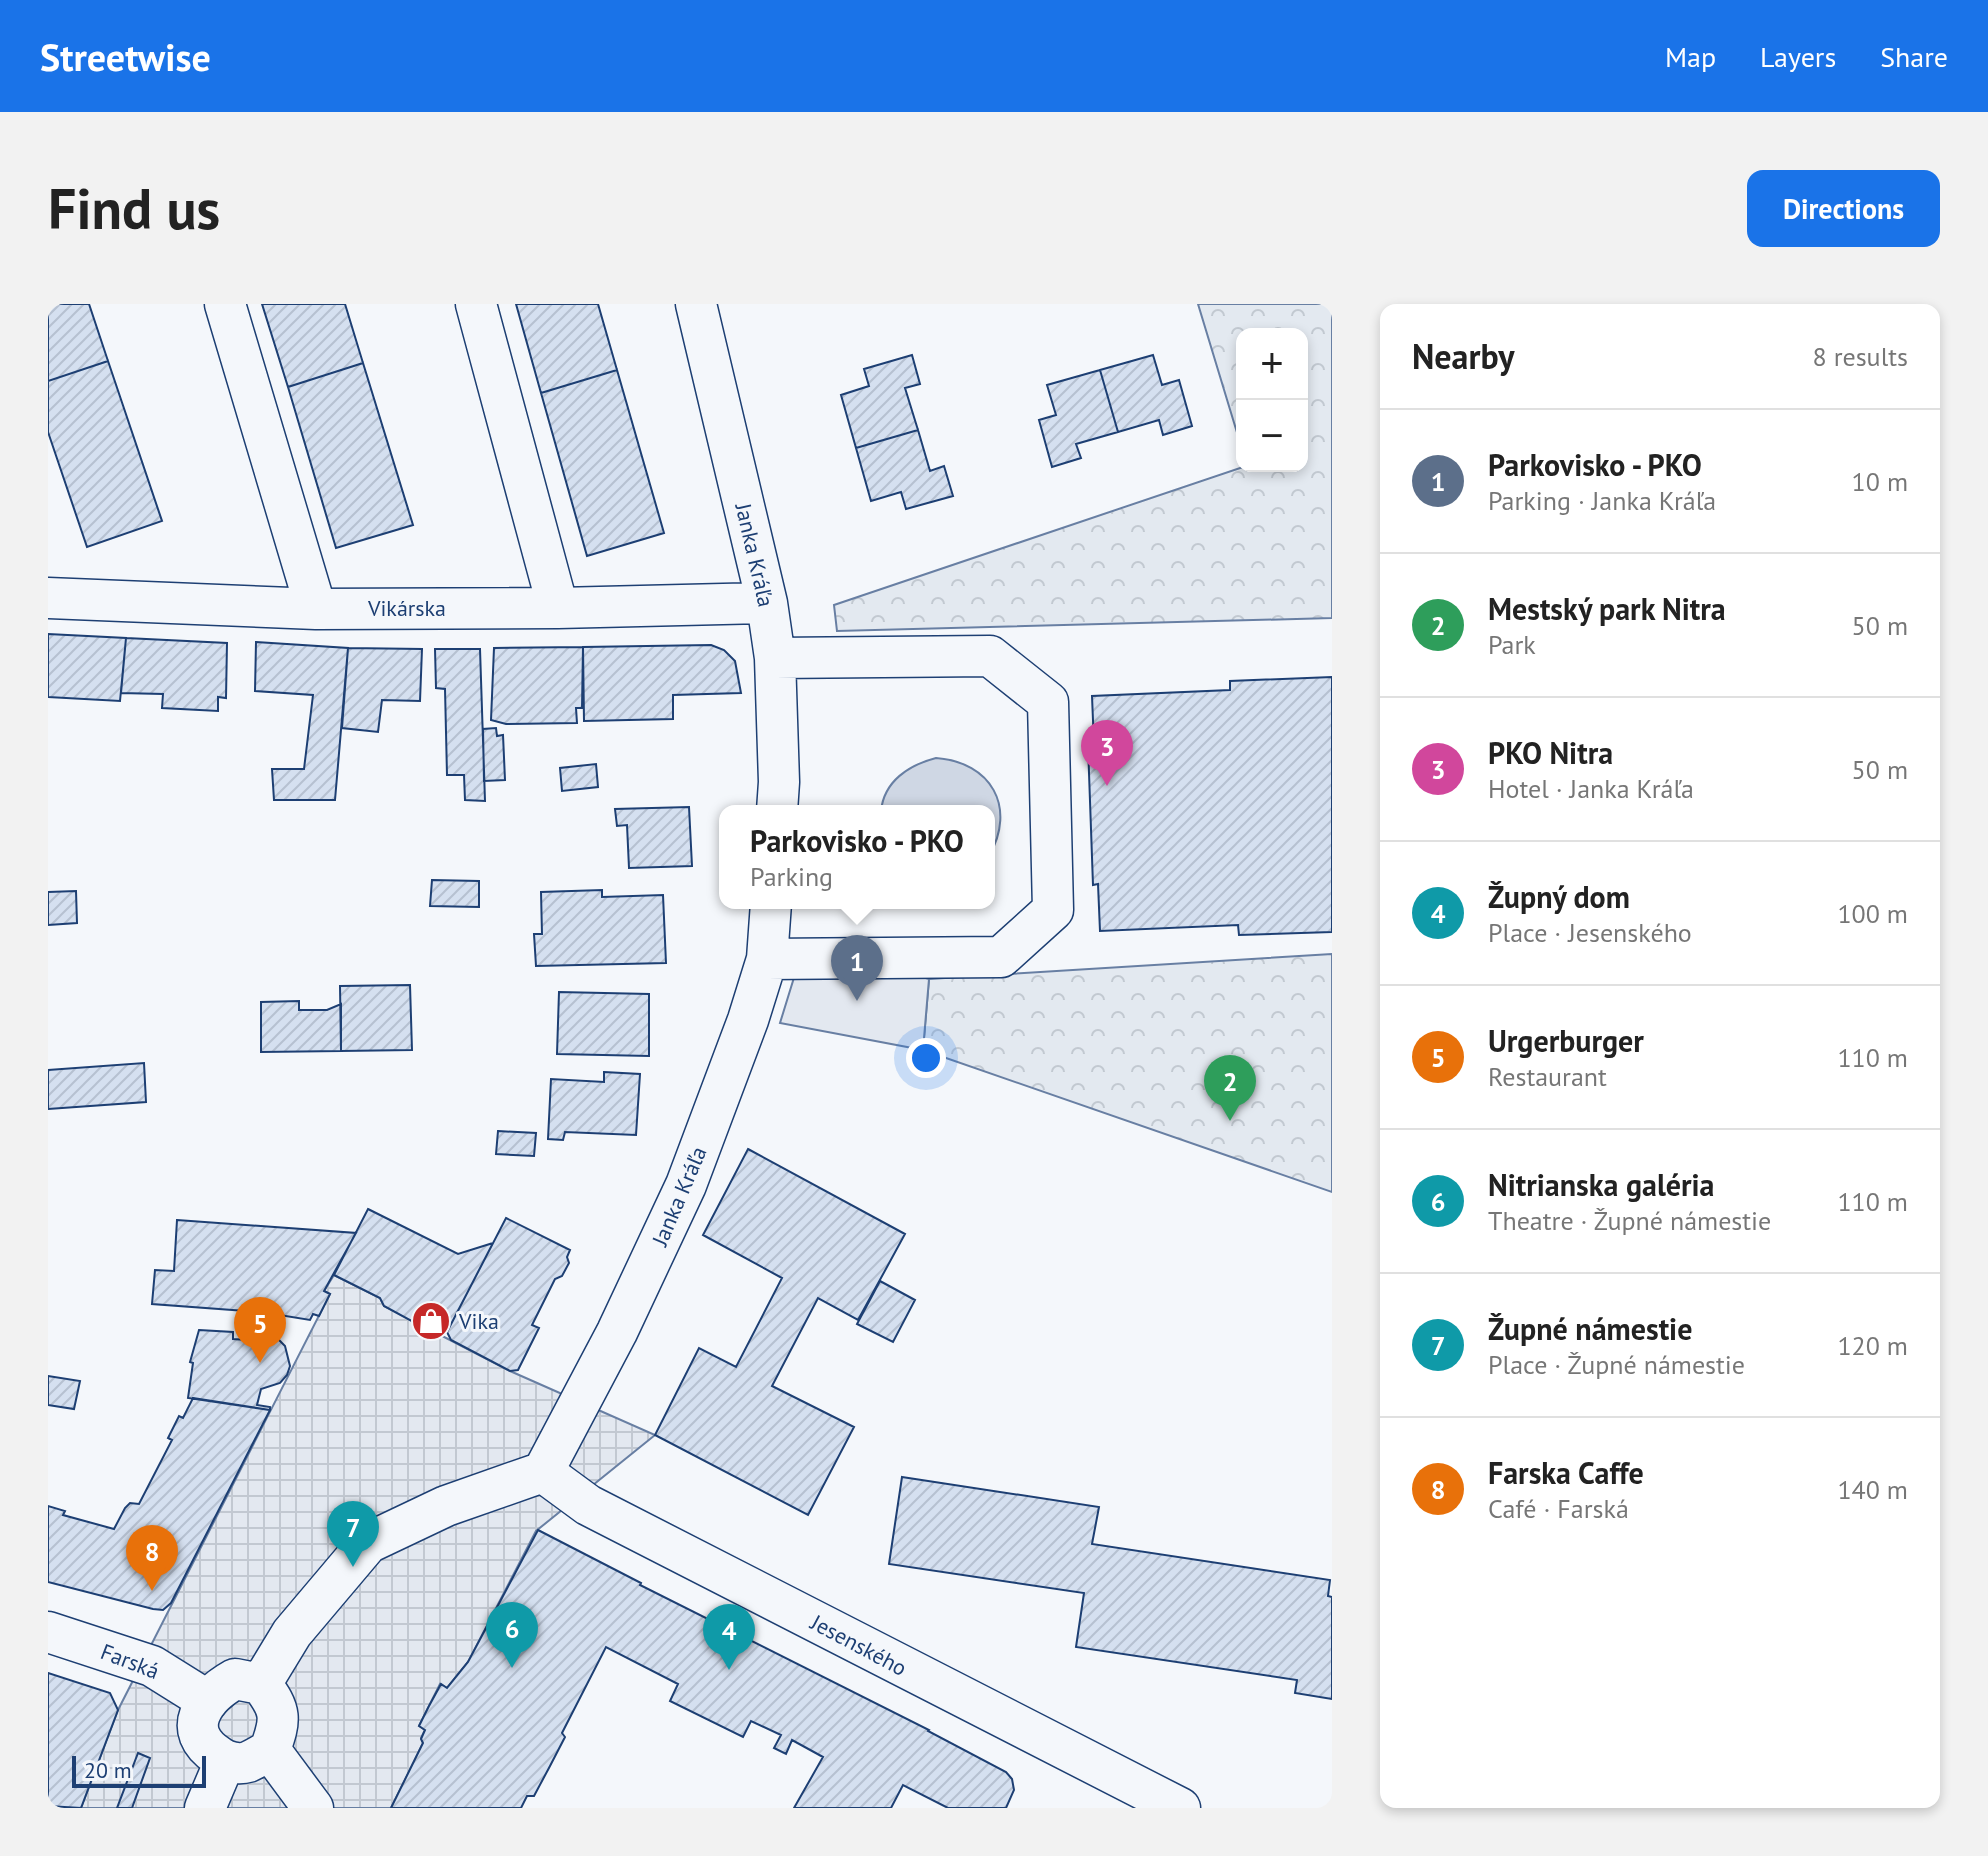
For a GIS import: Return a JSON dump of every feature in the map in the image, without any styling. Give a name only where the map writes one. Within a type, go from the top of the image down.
[{"type":"street","points":[[225,304],[316,609]]},
{"type":"street","points":[[476,304],[558,608]]},
{"type":"street","name":"Janka Kráľa","points":[[696,304],[767,603],[775,658],[777,805]]},
{"type":"street","name":"Vikárska","points":[[48,598],[316,609],[767,603]]},
{"type":"street","points":[[767,959],[1001,957],[1053,910],[1048,702],[990,656],[775,658]]},
{"type":"street","name":"Janka Kráľa","points":[[543,1472],[617,1332],[686,1185],[748,1020],[767,959],[771,909]]},
{"type":"street","points":[[261,1684],[292,1633],[368,1543],[446,1506],[543,1472]]},
{"type":"street","name":"Jesenského","points":[[543,1472],[588,1505],[1180,1808]]},
{"type":"street","name":"Farská","points":[[48,1632],[152,1666],[208,1701]]},
{"type":"street","points":[[235,1679],[261,1684],[276,1703],[279,1724],[270,1750],[246,1763],[225,1761],[207,1749],[197,1736],[197,1717],[219,1688],[235,1679]]},
{"type":"street","points":[[270,1750],[313,1808]]},
{"type":"street","points":[[205,1808],[225,1761]]},
{"type":"green space","points":[[1198,304],[1332,304],[1332,618],[837,631],[834,605],[1236,469],[1236,472],[1308,472],[1308,328],[1236,328],[1236,429]]},
{"type":"green space","points":[[1332,954],[1332,1192],[923,1050],[929,979]]},
{"type":"shaded area","points":[[936,758],[955,761],[984,778],[994,790],[999,805],[1000,821],[995,842],[995,805],[882,805],[893,783],[916,765]]},
{"type":"shaded area","points":[[805,942],[929,979],[923,1050],[780,1023]]},
{"type":"shaded area","points":[[334,1275],[380,1298],[384,1306],[510,1371],[655,1435],[536,1531],[468,1662],[447,1688],[440,1684],[419,1726],[425,1730],[421,1738],[423,1743],[391,1808],[81,1808],[118,1710],[330,1294],[324,1291]]},
{"type":"building","points":[[48,304],[89,304],[108,361],[48,381]]},
{"type":"building","points":[[262,304],[345,304],[363,363],[288,387]]},
{"type":"building","points":[[516,304],[598,304],[617,370],[541,393]]},
{"type":"building","points":[[912,355],[920,384],[905,388],[918,430],[856,448],[841,395],[869,386],[864,369]]},
{"type":"building","points":[[1153,355],[1162,385],[1179,380],[1192,426],[1163,435],[1159,420],[1118,432],[1100,370]]},
{"type":"building","points":[[108,361],[162,521],[87,547],[48,432],[48,381]]},
{"type":"building","points":[[363,363],[413,525],[336,548],[288,387]]},
{"type":"building","points":[[617,370],[664,533],[587,556],[541,393]]},
{"type":"building","points":[[1100,370],[1118,432],[1076,444],[1081,458],[1052,467],[1039,420],[1056,415],[1047,385]]},
{"type":"building","points":[[918,430],[930,471],[944,466],[953,496],[906,509],[901,492],[871,501],[856,448]]},
{"type":"building","points":[[48,634],[126,638],[120,701],[48,697]]},
{"type":"building","points":[[126,638],[227,643],[226,698],[218,697],[218,711],[162,708],[163,694],[121,693]]},
{"type":"building","points":[[256,642],[348,648],[335,800],[274,800],[272,769],[304,769],[313,695],[255,691]]},
{"type":"building","points":[[711,645],[724,650],[735,661],[741,693],[673,695],[673,719],[584,721],[583,647]]},
{"type":"building","points":[[583,647],[582,708],[576,708],[577,723],[506,724],[491,720],[494,648]]},
{"type":"building","points":[[348,648],[422,649],[420,701],[382,700],[378,732],[342,728]]},
{"type":"building","points":[[435,649],[480,649],[485,801],[465,800],[464,775],[447,775],[445,689],[436,688]]},
{"type":"building","points":[[1332,677],[1332,932],[1239,935],[1238,925],[1100,931],[1098,884],[1093,885],[1088,745],[1094,745],[1092,696],[1230,690],[1230,681]]},
{"type":"building","points":[[496,728],[497,736],[503,735],[505,780],[484,781],[483,729]]},
{"type":"building","points":[[596,764],[598,787],[562,791],[560,768]]},
{"type":"building","points":[[689,807],[692,866],[629,868],[627,825],[617,826],[615,809]]},
{"type":"building","points":[[432,880],[479,881],[479,907],[430,906]]},
{"type":"building","points":[[602,890],[602,897],[663,895],[666,963],[536,966],[534,934],[542,934],[541,892]]},
{"type":"building","points":[[76,891],[77,923],[48,925],[48,892]]},
{"type":"building","points":[[410,985],[412,1050],[341,1051],[340,986]]},
{"type":"building","points":[[559,992],[649,994],[649,1056],[557,1054]]},
{"type":"building","points":[[299,1001],[299,1010],[327,1010],[341,1004],[341,1051],[261,1052],[261,1002]]},
{"type":"building","points":[[144,1063],[146,1102],[48,1109],[48,1070]]},
{"type":"building","points":[[604,1072],[640,1074],[636,1135],[565,1132],[563,1140],[548,1139],[551,1079],[604,1082]]},
{"type":"building","points":[[498,1131],[536,1133],[534,1156],[496,1154]]},
{"type":"building","points":[[748,1149],[905,1234],[858,1320],[818,1298],[772,1386],[854,1427],[808,1515],[655,1435],[699,1348],[736,1367],[782,1278],[703,1235]]},
{"type":"building","points":[[368,1209],[458,1254],[493,1243],[447,1332],[425,1322],[417,1324],[384,1306],[380,1298],[334,1275]]},
{"type":"building","points":[[506,1218],[570,1250],[567,1257],[569,1263],[562,1276],[555,1279],[532,1325],[539,1328],[518,1370],[510,1371],[451,1340],[447,1332]]},
{"type":"building","points":[[177,1220],[356,1233],[324,1291],[330,1294],[319,1316],[313,1314],[310,1320],[261,1312],[152,1304],[155,1270],[174,1271]]},
{"type":"building","points":[[880,1281],[915,1300],[893,1342],[857,1324]]},
{"type":"building","points":[[199,1330],[233,1332],[233,1339],[268,1336],[278,1339],[285,1346],[290,1366],[287,1375],[280,1383],[261,1389],[257,1405],[270,1407],[270,1410],[188,1398],[193,1363],[190,1362]]},
{"type":"building","points":[[48,1376],[80,1381],[74,1409],[48,1405]]},
{"type":"building","points":[[193,1398],[270,1410],[171,1603],[163,1610],[153,1609],[48,1582],[48,1506],[65,1511],[63,1515],[114,1529],[130,1503],[139,1504],[172,1440],[168,1438],[179,1416],[183,1418]]},
{"type":"building","points":[[902,1477],[1099,1507],[1092,1544],[1330,1580],[1332,1699],[1295,1693],[1297,1680],[1076,1647],[1084,1593],[889,1564]]},
{"type":"building","points":[[538,1530],[1006,1772],[1012,1779],[1014,1790],[1006,1808],[948,1808],[903,1785],[891,1808],[794,1808],[823,1757],[792,1740],[786,1754],[774,1748],[781,1735],[751,1721],[743,1737],[670,1701],[678,1684],[606,1647],[562,1733],[565,1737],[550,1766],[534,1796],[527,1796],[521,1808],[391,1808],[423,1743],[421,1739],[425,1730],[419,1726],[429,1706],[441,1684],[447,1688],[468,1662]]},
{"type":"building","points":[[48,1673],[110,1693],[118,1710],[81,1808],[48,1806]]},
{"type":"building","points":[[138,1753],[150,1758],[132,1808],[117,1808]]},
{"type":"place","name":"PKO Nitra","points":[[1107,786]]},
{"type":"place","name":"Parkovisko - PKO","points":[[857,1001]]},
{"type":"place","name":"Mestský park Nitra","points":[[1230,1121]]},
{"type":"place","name":"Vika","points":[[431,1321]]},
{"type":"place","name":"Urgerburger","points":[[260,1363]]},
{"type":"place","name":"Župné námestie","points":[[353,1567]]},
{"type":"place","name":"Farska Caffe","points":[[152,1591]]},
{"type":"place","name":"Nitrianska galéria","points":[[512,1668]]},
{"type":"place","name":"Župný dom","points":[[729,1670]]}]
